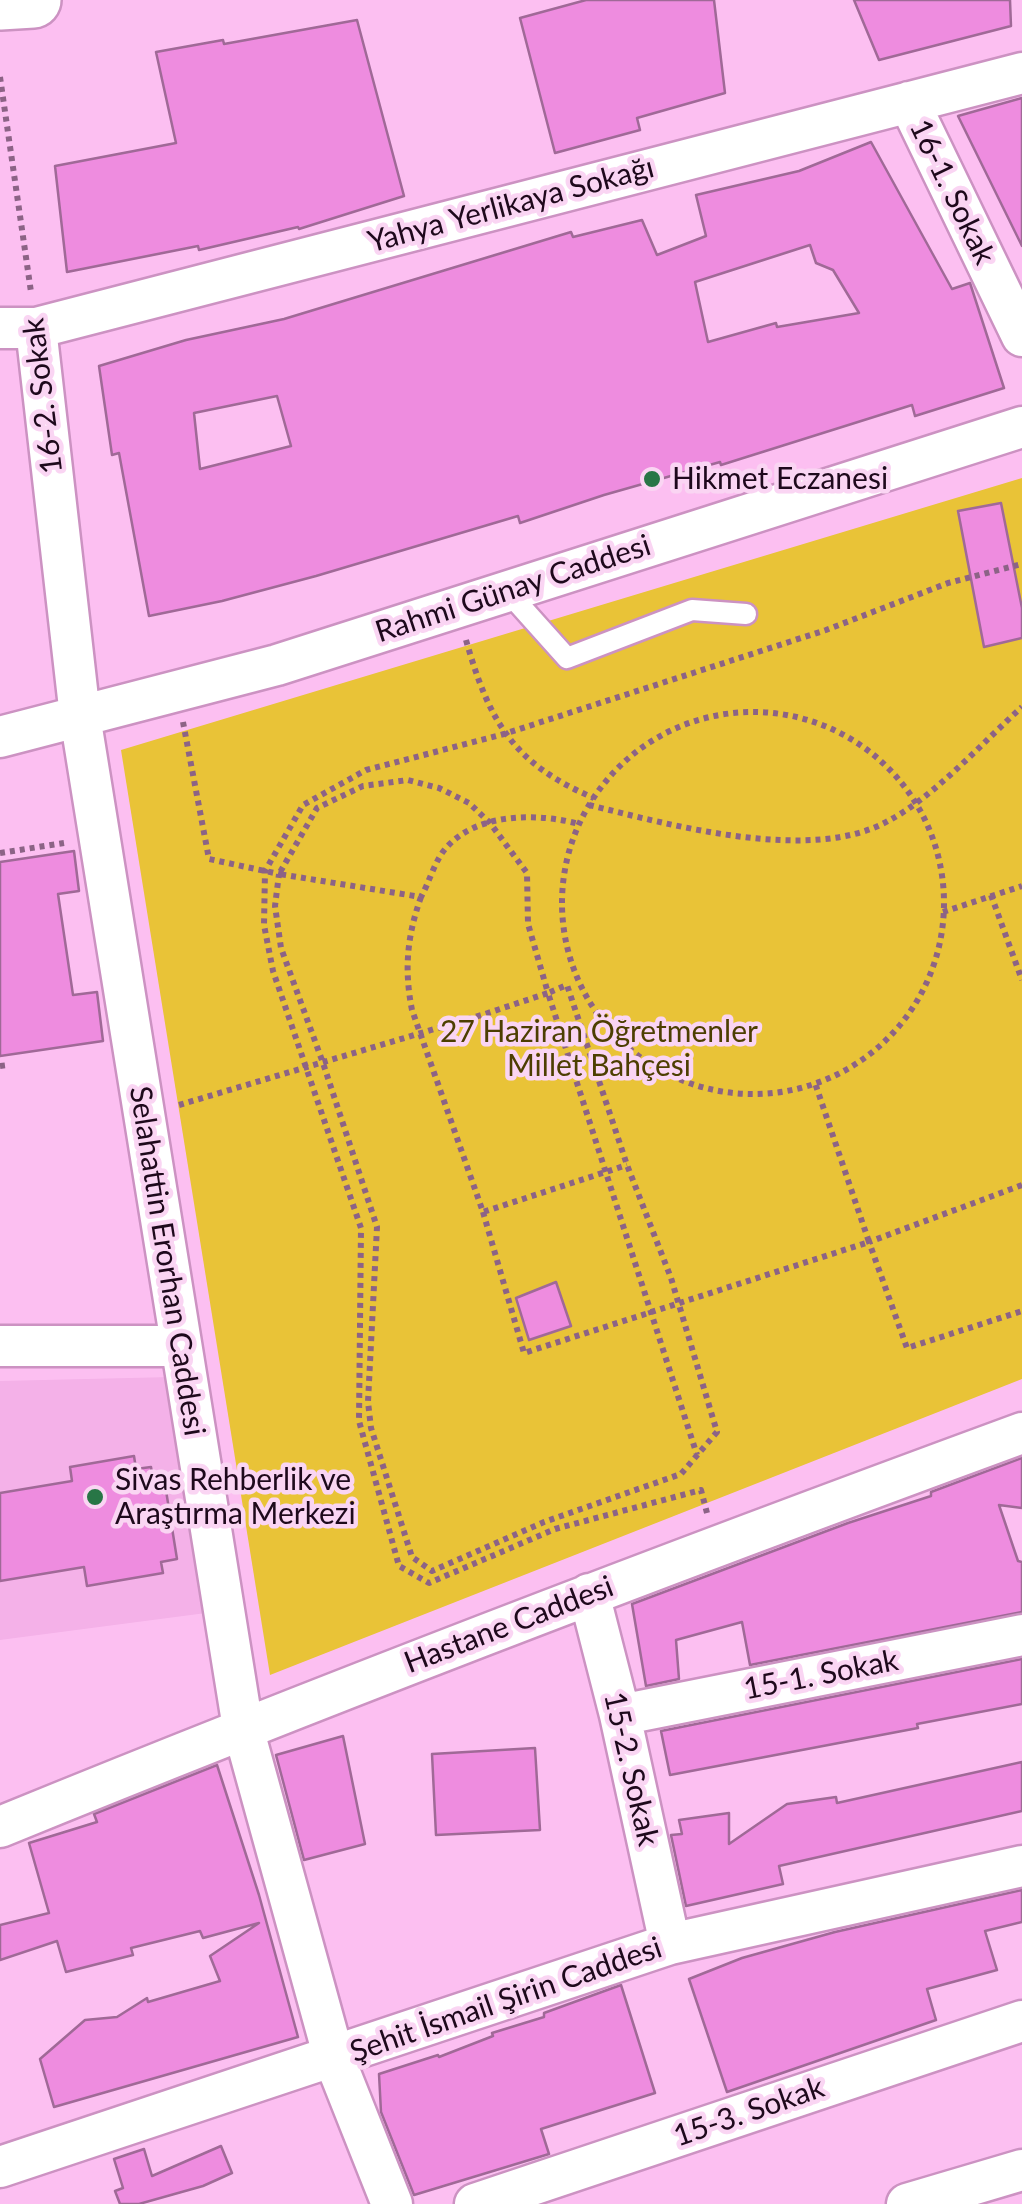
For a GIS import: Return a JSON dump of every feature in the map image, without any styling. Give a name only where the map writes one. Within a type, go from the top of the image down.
[{"type":"main road","points":[[0,2],[33,0]]},
{"type":"street","name":"Yahya Yerlikaya Sokağı","points":[[18,328],[1022,73]]},
{"type":"street","name":"16-1. Sokak","points":[[909,102],[1022,336]]},
{"type":"street","name":"16-2. Sokak","points":[[18,328],[80,716]]},
{"type":"street","name":"Rahmi Günay Caddesi","points":[[0,737],[277,665],[1022,427]]},
{"type":"street","name":"Selahattin Erorhan Caddesi","points":[[80,716],[242,1728],[334,2058],[392,2204]]},
{"type":"street","points":[[0,1346],[181,1346]]},
{"type":"street","name":"Hastane Caddesi","points":[[0,1827],[242,1728],[589,1594],[1022,1434]]},
{"type":"street","name":"15-2. Sokak","points":[[589,1594],[670,1944]]},
{"type":"street","name":"15-1. Sokak","points":[[620,1715],[1022,1635]]},
{"type":"street","name":"Şehit İsmail Şirin Caddesi","points":[[0,2167],[670,1944],[1022,1866]]},
{"type":"street","name":"15-3. Sokak","points":[[476,2204],[1022,2021]]},
{"type":"street","points":[[906,2204],[1022,2170]]},
{"type":"lane","points":[[507,591],[567,658],[692,610],[746,614]]},
{"type":"path","name":"16-2. Sokak","points":[[0,77],[18,328]]},
{"type":"path","points":[[717,1545],[700,1490],[555,1529],[429,1583],[399,1566],[359,1420],[361,1228],[273,971],[264,925],[266,871],[303,805],[366,770],[504,734],[826,630],[948,583],[1022,564]]},
{"type":"path","points":[[458,607],[482,695],[504,734],[562,785],[591,802],[715,834],[774,839],[847,838],[888,822],[915,803],[1022,707]]},
{"type":"path","points":[[177,691],[209,859],[422,898]]},
{"type":"path","points":[[762,712],[812,721],[858,744],[890,770],[915,803],[938,860],[943,912],[934,962],[911,1009],[869,1054],[815,1083],[784,1091],[743,1094],[713,1090],[674,1077],[646,1062],[615,1035],[596,1011],[579,980],[567,945],[562,904],[566,863],[591,802],[621,765],[672,730],[717,715],[762,712]]},
{"type":"path","points":[[567,985],[678,1305],[717,1432],[681,1474],[529,1528],[432,1571],[412,1557],[371,1428],[368,1402],[377,1227],[281,948],[276,906],[279,874],[316,808],[364,786],[408,780],[439,788],[470,803],[527,873],[528,924],[697,1455]]},
{"type":"path","points":[[580,824],[533,816],[474,828],[446,848],[410,929],[406,979],[412,1010],[483,1212],[524,1353],[869,1242],[1022,1185]]},
{"type":"path","points":[[0,852],[100,838]]},
{"type":"path","points":[[943,912],[1022,886]]},
{"type":"path","points":[[991,895],[1022,980]]},
{"type":"path","points":[[144,1116],[324,1064],[579,980]]},
{"type":"path","points":[[815,1083],[907,1348],[1022,1311]]},
{"type":"path","points":[[483,1212],[626,1164]]},
{"type":"shaded area","name":"Sivas Rehberlik ve Araştırma Merkezi","points":[[172,1377],[206,1613],[0,1640],[0,1381]]},
{"type":"green space","name":"27 Haziran Öğretmenler Millet Bahçesi","points":[[1022,478],[1022,1379],[270,1675],[121,750]]},
{"type":"building","points":[[586,0],[714,0],[725,93],[637,118],[640,130],[555,153],[520,18]]},
{"type":"building","points":[[854,0],[1010,0],[1011,26],[879,60]]},
{"type":"building","points":[[357,20],[404,196],[299,229],[67,272],[55,166],[176,143],[156,52]]},
{"type":"building","points":[[1022,98],[1022,246],[958,116]]},
{"type":"building","points":[[871,142],[952,289],[970,283],[1004,388],[915,416],[912,405],[520,523],[518,516],[316,576],[149,616],[119,453],[112,455],[99,366],[186,340],[284,319],[571,232],[573,237],[642,220],[657,255],[706,236],[696,195],[799,171]],"holes":[[[810,245],[816,263],[833,270],[859,313],[777,327],[776,323],[708,342],[695,282]],[[277,396],[291,446],[200,469],[194,413]]]},
{"type":"building","points":[[1001,503],[1022,608],[1022,638],[984,647],[958,511]]},
{"type":"building","points":[[74,851],[79,891],[58,894],[73,995],[97,992],[103,1041],[0,1056],[0,862]]},
{"type":"building","points":[[556,1282],[571,1326],[529,1340],[516,1298]]},
{"type":"building","points":[[134,1456],[136,1469],[151,1467],[153,1480],[164,1478],[177,1559],[161,1562],[163,1573],[87,1586],[84,1567],[0,1581],[0,1493],[72,1481],[70,1467]]},
{"type":"building","points":[[1022,1458],[1022,1508],[999,1505],[1018,1561],[1022,1562],[1022,1612],[750,1665],[742,1622],[676,1640],[679,1679],[646,1686],[632,1604],[931,1496],[931,1492]]},
{"type":"building","points":[[1022,1659],[1022,1704],[670,1775],[661,1731]]},
{"type":"building","points":[[343,1736],[365,1844],[304,1860],[276,1755]]},
{"type":"building","points":[[535,1748],[540,1830],[436,1835],[432,1754]]},
{"type":"building","points":[[1022,1762],[1022,1811],[779,1866],[783,1884],[686,1906],[671,1835],[682,1834],[679,1820],[729,1813],[729,1844],[787,1804],[836,1797],[837,1803]]},
{"type":"building","points":[[217,1765],[259,1895],[298,2037],[54,2107],[40,2059],[85,2020],[117,2017],[147,1998],[148,2002],[220,1981],[210,1956],[259,1923],[203,1938],[200,1931],[131,1948],[133,1955],[66,1972],[57,1941],[0,1960],[0,1925],[49,1913],[29,1843],[97,1822],[94,1814]]},
{"type":"building","points":[[1022,1890],[1022,1922],[985,1931],[997,1970],[927,1989],[936,2020],[727,2092],[689,1979],[742,1958],[835,1932]]},
{"type":"building","points":[[621,1985],[655,2093],[541,2129],[549,2154],[414,2195],[381,2112],[379,2074],[439,2057]]},
{"type":"building","points":[[221,2146],[232,2173],[203,2186],[139,2204],[120,2204],[115,2191],[123,2188],[114,2159],[144,2149],[152,2176]]},
{"type":"place","name":"Hikmet Eczanesi","points":[[652,479]]},
{"type":"place","name":"Sivas Rehberlik ve Araştırma Merkezi","points":[[95,1497]]}]
